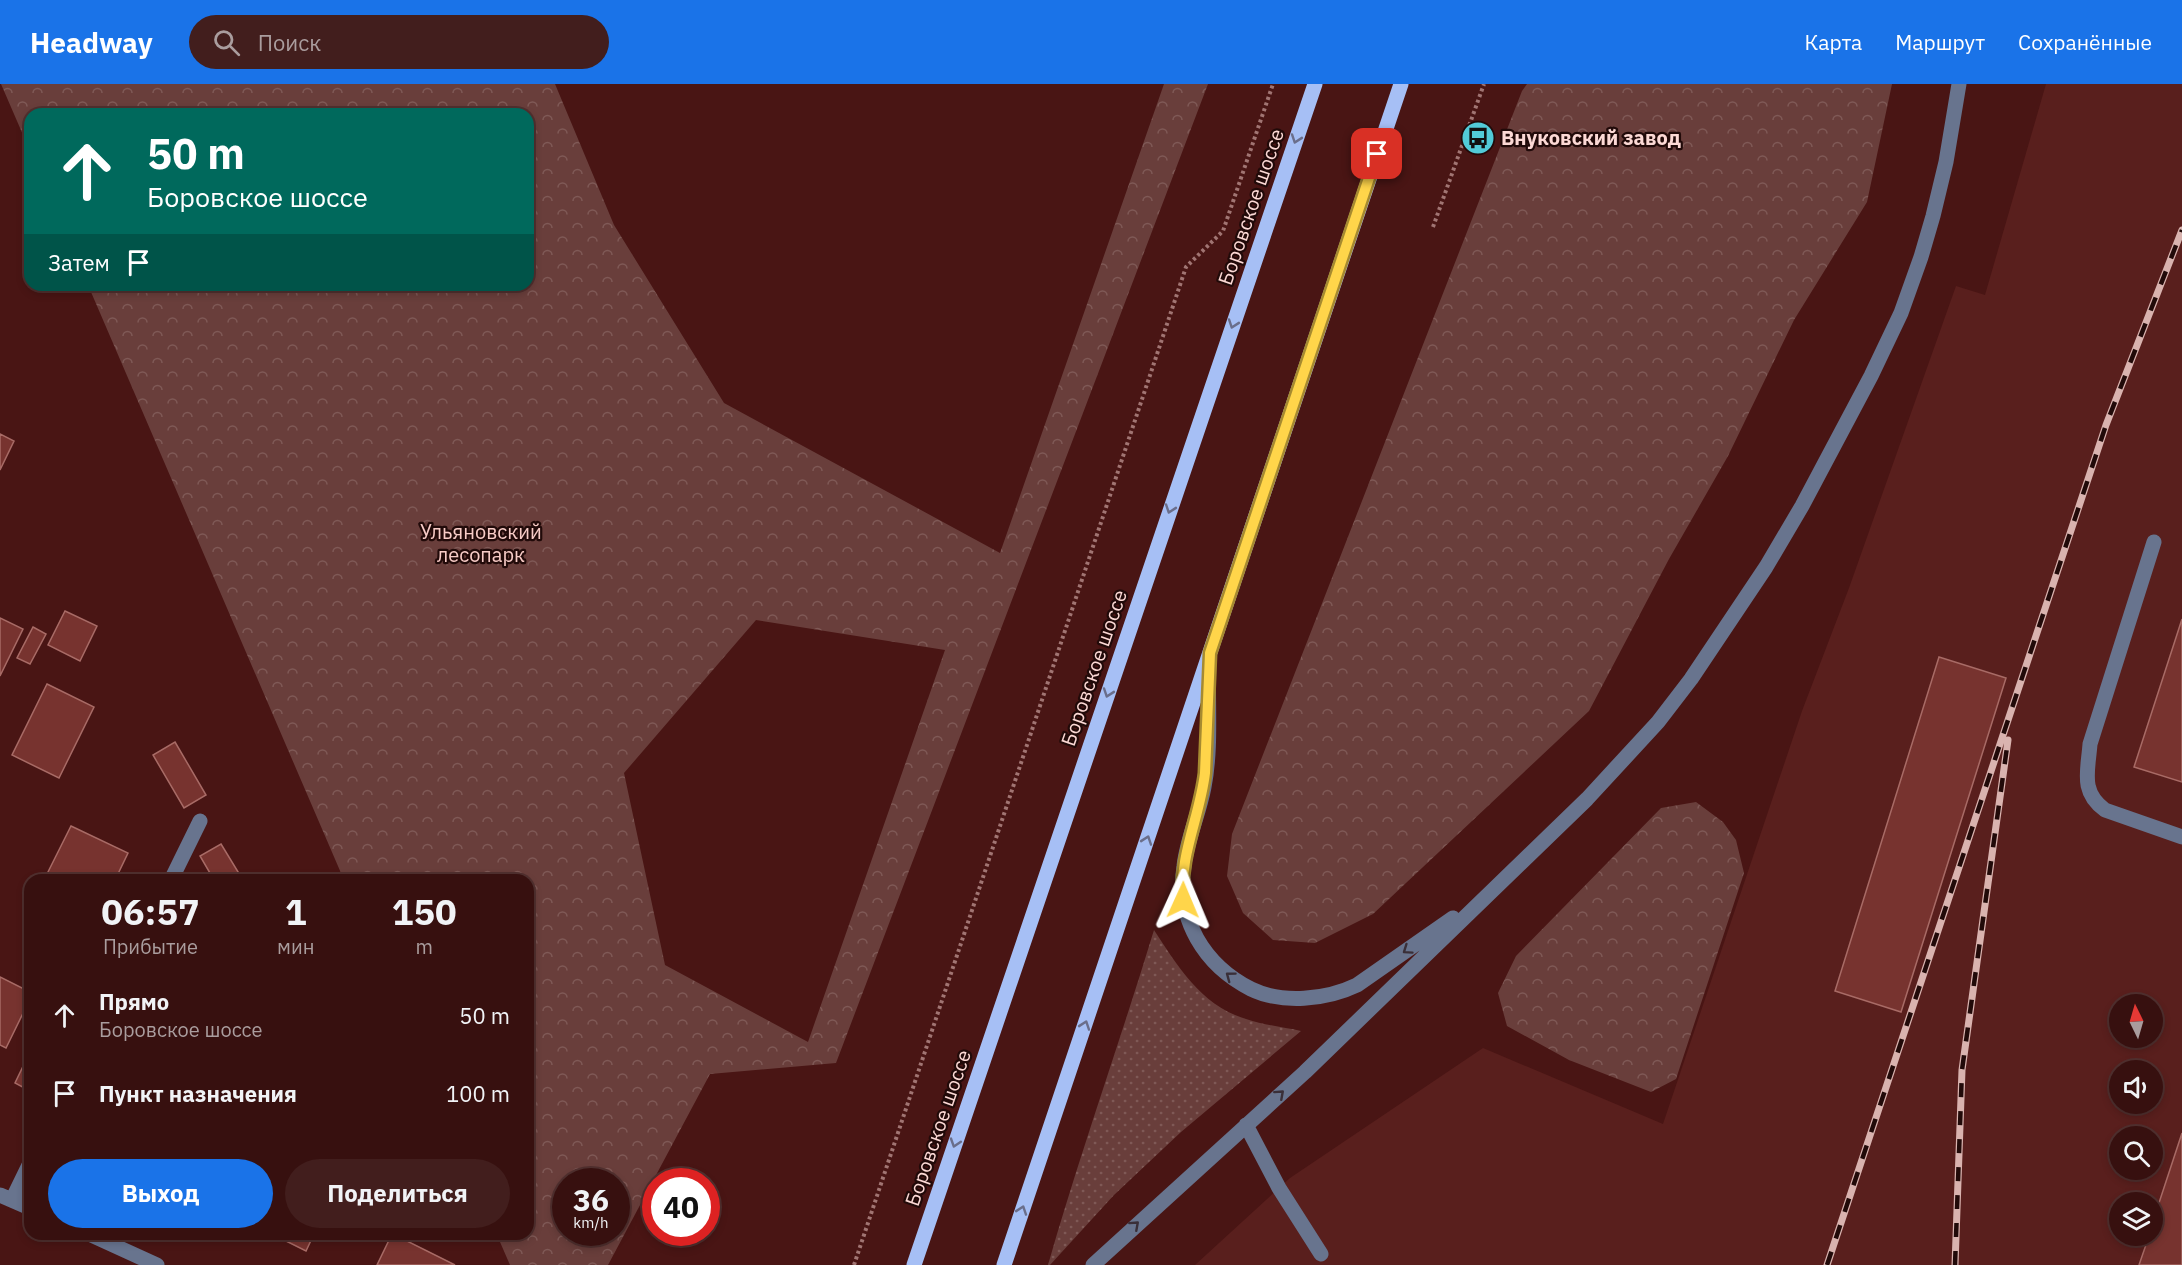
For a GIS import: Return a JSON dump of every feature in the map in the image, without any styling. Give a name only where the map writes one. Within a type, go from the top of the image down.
[{"type":"main road","name":"Боровское шоссе","points":[[914,1265],[1315,84]]},
{"type":"main road","points":[[1004,1265],[1401,84]]},
{"type":"street","points":[[1093,1265],[1305,1072],[1587,799],[1658,722],[1724,632],[1802,506],[1871,376],[1901,313],[1933,216],[1946,162],[1959,84]]},
{"type":"street","points":[[2154,542],[2090,744],[2088,792],[2094,802],[2105,810],[2182,837]]},
{"type":"street","points":[[1210,653],[1205,780],[1184,865],[1182,886],[1188,923],[1213,962],[1239,982],[1276,997],[1309,997],[1343,991],[1357,985],[1490,892]]},
{"type":"street","points":[[174,874],[201,821]]},
{"type":"street","points":[[1246,1125],[1279,1188],[1321,1254]]},
{"type":"street","points":[[24,1172],[6,1198],[24,1206]]},
{"type":"street","points":[[101,1240],[157,1265]]},
{"type":"path","points":[[854,1265],[1186,267],[1223,231],[1273,84]]},
{"type":"path","points":[[1433,227],[1484,84]]},
{"type":"shaded area","points":[[2046,84],[2182,84],[2182,1265],[1195,1265],[1290,1178],[1483,1048],[1663,1124],[1802,711],[1849,588],[1956,286],[1985,295]]},
{"type":"green space","name":"Ульяновский лесопарк","points":[[1,84],[555,84],[614,225],[724,403],[1000,553],[1164,84],[1208,84],[836,1063],[710,1074],[660,1168],[642,1168],[642,1201],[630,1224],[630,1168],[552,1168],[552,1246],[618,1246],[608,1265],[510,1265],[499,1240],[534,1240],[534,874],[341,874],[91,291],[534,291],[534,108],[24,108],[24,137]],"holes":[[[756,620],[945,650],[808,1042],[665,965],[624,773]]]},
{"type":"green space","points":[[1527,84],[1892,84],[1867,202],[1794,320],[1728,456],[1669,559],[1589,711],[1373,914],[1315,943],[1273,940],[1243,913],[1227,876],[1232,834],[1522,91]]},
{"type":"green space","points":[[1696,802],[1723,822],[1736,840],[1744,873],[1676,1079],[1651,1092],[1569,1060],[1507,1026],[1498,993],[1516,956],[1661,808]]},
{"type":"green space","points":[[1154,930],[1182,971],[1216,1005],[1246,1019],[1301,1031],[1181,1132],[1114,1195],[1048,1265],[1073,1181]]},
{"type":"building","points":[[0,434],[14,441],[0,470]]},
{"type":"building","points":[[65,611],[97,626],[80,661],[48,645]]},
{"type":"building","points":[[0,618],[23,629],[0,676]]},
{"type":"building","points":[[2182,619],[2182,782],[2134,767]]},
{"type":"building","points":[[33,627],[46,634],[30,664],[17,658]]},
{"type":"building","points":[[1939,657],[2006,678],[1901,1012],[1835,991]]},
{"type":"building","points":[[47,684],[94,707],[59,778],[12,755]]},
{"type":"building","points":[[175,742],[206,795],[184,808],[153,755]]},
{"type":"building","points":[[71,826],[128,853],[118,874],[47,874]]},
{"type":"building","points":[[221,844],[239,874],[210,874],[200,856]]},
{"type":"building","points":[[0,977],[24,989],[24,1011],[6,1048],[0,1045]]},
{"type":"building","points":[[24,1064],[24,1088],[15,1083]]},
{"type":"building","points":[[2182,1133],[2182,1265],[2139,1265],[2146,1246],[2163,1246],[2163,1192]]},
{"type":"building","points":[[284,1240],[311,1240],[306,1251]]},
{"type":"building","points":[[389,1240],[405,1240],[455,1265],[377,1265]]},
{"type":"railway","points":[[1827,1265],[2106,425],[2182,230]]},
{"type":"railway","points":[[1955,1265],[1962,1070],[2008,740]]},
{"type":"place","name":"Внуковский завод","points":[[1478,138]]},
{"type":"route","points":[[1183,900],[1184,865],[1204,787],[1210,653],[1377,154]]}]
